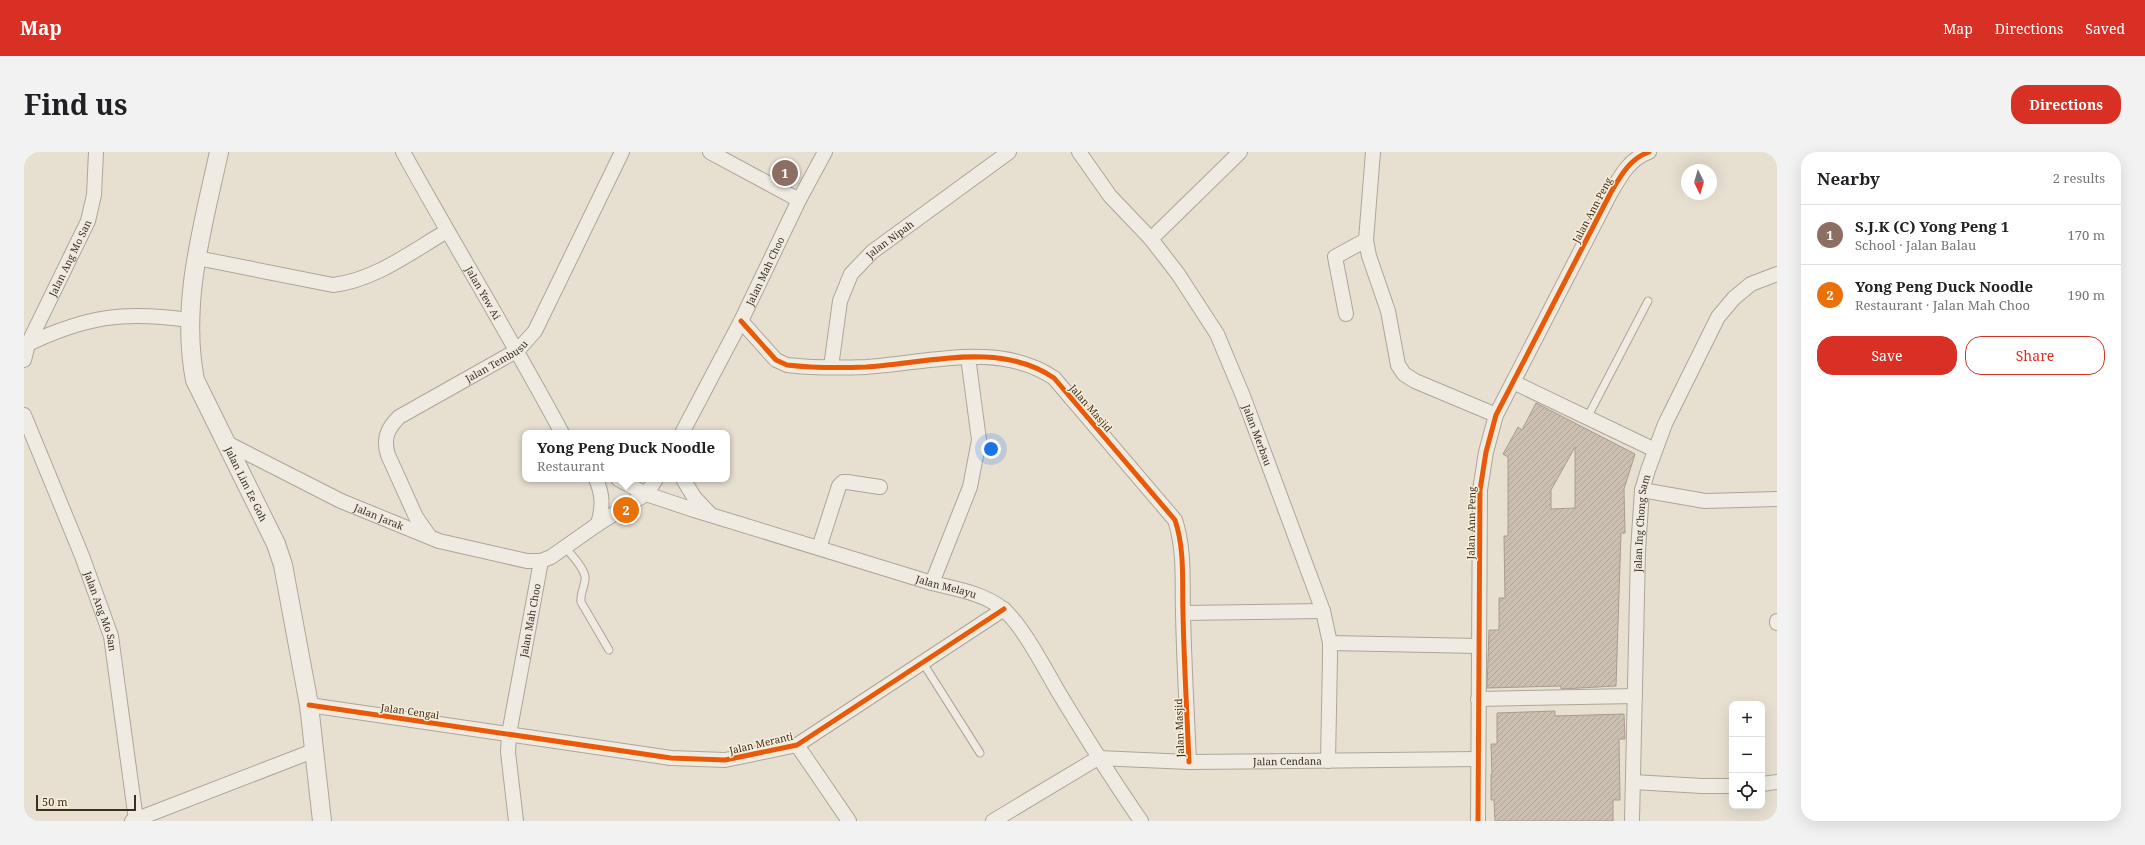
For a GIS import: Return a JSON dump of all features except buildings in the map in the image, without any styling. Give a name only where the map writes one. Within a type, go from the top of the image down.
[{"type":"street","name":"Jalan Ang Mo San","points":[[24,360],[28,344],[88,221],[94,195],[96,152]]},
{"type":"street","name":"Jalan Lim Ee Goh","points":[[219,152],[196,258],[189,320],[190,355],[195,380],[276,544],[283,565],[308,704],[322,821]]},
{"type":"street","name":"Jalan Yew Ai","points":[[403,152],[447,231],[518,350],[560,430]]},
{"type":"street","name":"Jalan Tembusu","points":[[430,537],[416,517],[388,455],[385,444],[386,434],[390,426],[399,417],[518,350],[535,331],[549,305],[622,152]]},
{"type":"street","points":[[710,152],[800,200]]},
{"type":"street","name":"Jalan Mah Choo","points":[[684,430],[741,321],[825,152]]},
{"type":"street","name":"Jalan Nipah","points":[[831,367],[840,301],[851,274],[872,252],[1009,152]]},
{"type":"street","name":"Jalan Merbau","points":[[1078,152],[1110,196],[1150,239],[1178,274],[1217,334],[1242,396],[1322,611],[1330,643],[1328,761]]},
{"type":"street","points":[[1150,239],[1240,152]]},
{"type":"street","points":[[1373,152],[1366,240],[1374,273],[1388,311],[1398,365],[1404,374],[1415,381],[1496,415]]},
{"type":"street","name":"Jalan Ann Peng","points":[[1478,821],[1480,490],[1486,452],[1496,415],[1610,194],[1626,168],[1635,159],[1649,152]]},
{"type":"street","points":[[196,258],[334,285],[352,283],[381,270],[447,231]]},
{"type":"street","points":[[1346,314],[1335,257],[1366,240]]},
{"type":"street","name":"Jalan Ing Chong Sam","points":[[1632,821],[1638,551],[1642,490],[1654,450],[1665,424],[1718,317],[1734,298],[1751,284],[1777,274]]},
{"type":"street","points":[[28,344],[78,323],[108,316],[158,316],[189,320]]},
{"type":"street","name":"Jalan Masjid","points":[[741,321],[776,360],[787,365],[866,367],[968,357],[1006,359],[1040,369],[1054,378],[1175,520],[1180,535],[1183,555],[1183,613],[1189,762]]},
{"type":"street","points":[[932,583],[970,487],[979,440],[968,357]]},
{"type":"street","points":[[1513,382],[1654,450]]},
{"type":"street","name":"Jalan Ang Mo San","points":[[24,415],[27,431],[82,556],[111,636],[134,820]]},
{"type":"street","name":"Jalan Jarak","points":[[227,443],[341,502],[439,541],[527,561],[541,561]]},
{"type":"street","points":[[597,482],[602,497],[602,508],[598,524]]},
{"type":"street","points":[[624,482],[646,494]]},
{"type":"street","points":[[541,561],[565,548],[598,524],[646,494],[654,482]]},
{"type":"street","points":[[685,482],[694,497],[711,515]]},
{"type":"street","points":[[819,548],[839,486],[843,482],[880,487]]},
{"type":"street","points":[[1642,490],[1704,501],[1777,499]]},
{"type":"street","name":"Jalan Melayu","points":[[646,494],[932,583],[970,592],[990,600],[1004,610],[1034,651],[1098,758],[1141,821]]},
{"type":"street","name":"Jalan Mah Choo","points":[[516,821],[508,752],[509,734],[541,561]]},
{"type":"street","name":"Jalan Meranti","points":[[509,734],[671,758],[698,760],[725,760],[797,745],[1004,610]]},
{"type":"street","points":[[1183,613],[1322,611]]},
{"type":"street","points":[[1330,643],[1479,646]]},
{"type":"street","points":[[1478,699],[1635,696]]},
{"type":"street","name":"Jalan Cengal","points":[[308,704],[509,734]]},
{"type":"street","points":[[797,745],[849,821]]},
{"type":"street","points":[[134,820],[313,751]]},
{"type":"street","points":[[993,821],[1098,758]]},
{"type":"street","name":"Jalan Cendana","points":[[1098,758],[1189,762],[1478,759]]},
{"type":"street","points":[[1633,782],[1729,786]]},
{"type":"street","points":[[1765,784],[1777,782]]},
{"type":"lane","points":[[1587,418],[1648,301]]},
{"type":"lane","points":[[565,548],[584,572],[586,579],[580,596],[581,602],[609,650]]},
{"type":"lane","points":[[923,663],[980,754]]},
{"type":"cycle path","points":[[1478,821],[1480,490],[1486,452],[1496,415],[1610,194],[1626,169],[1636,159],[1649,152]]},
{"type":"cycle path","points":[[741,321],[776,360],[787,365],[826,368],[866,367],[938,359],[987,357],[1010,360],[1033,367],[1054,378],[1175,520],[1182,554],[1184,650],[1189,762]]},
{"type":"cycle path","points":[[309,705],[671,758],[725,760],[797,745],[1004,609]]},
{"type":"place","name":"S.J.K (C) Yong Peng 1","points":[[785,173]]},
{"type":"place","name":"Yong Peng Duck Noodle","points":[[626,510]]}]
